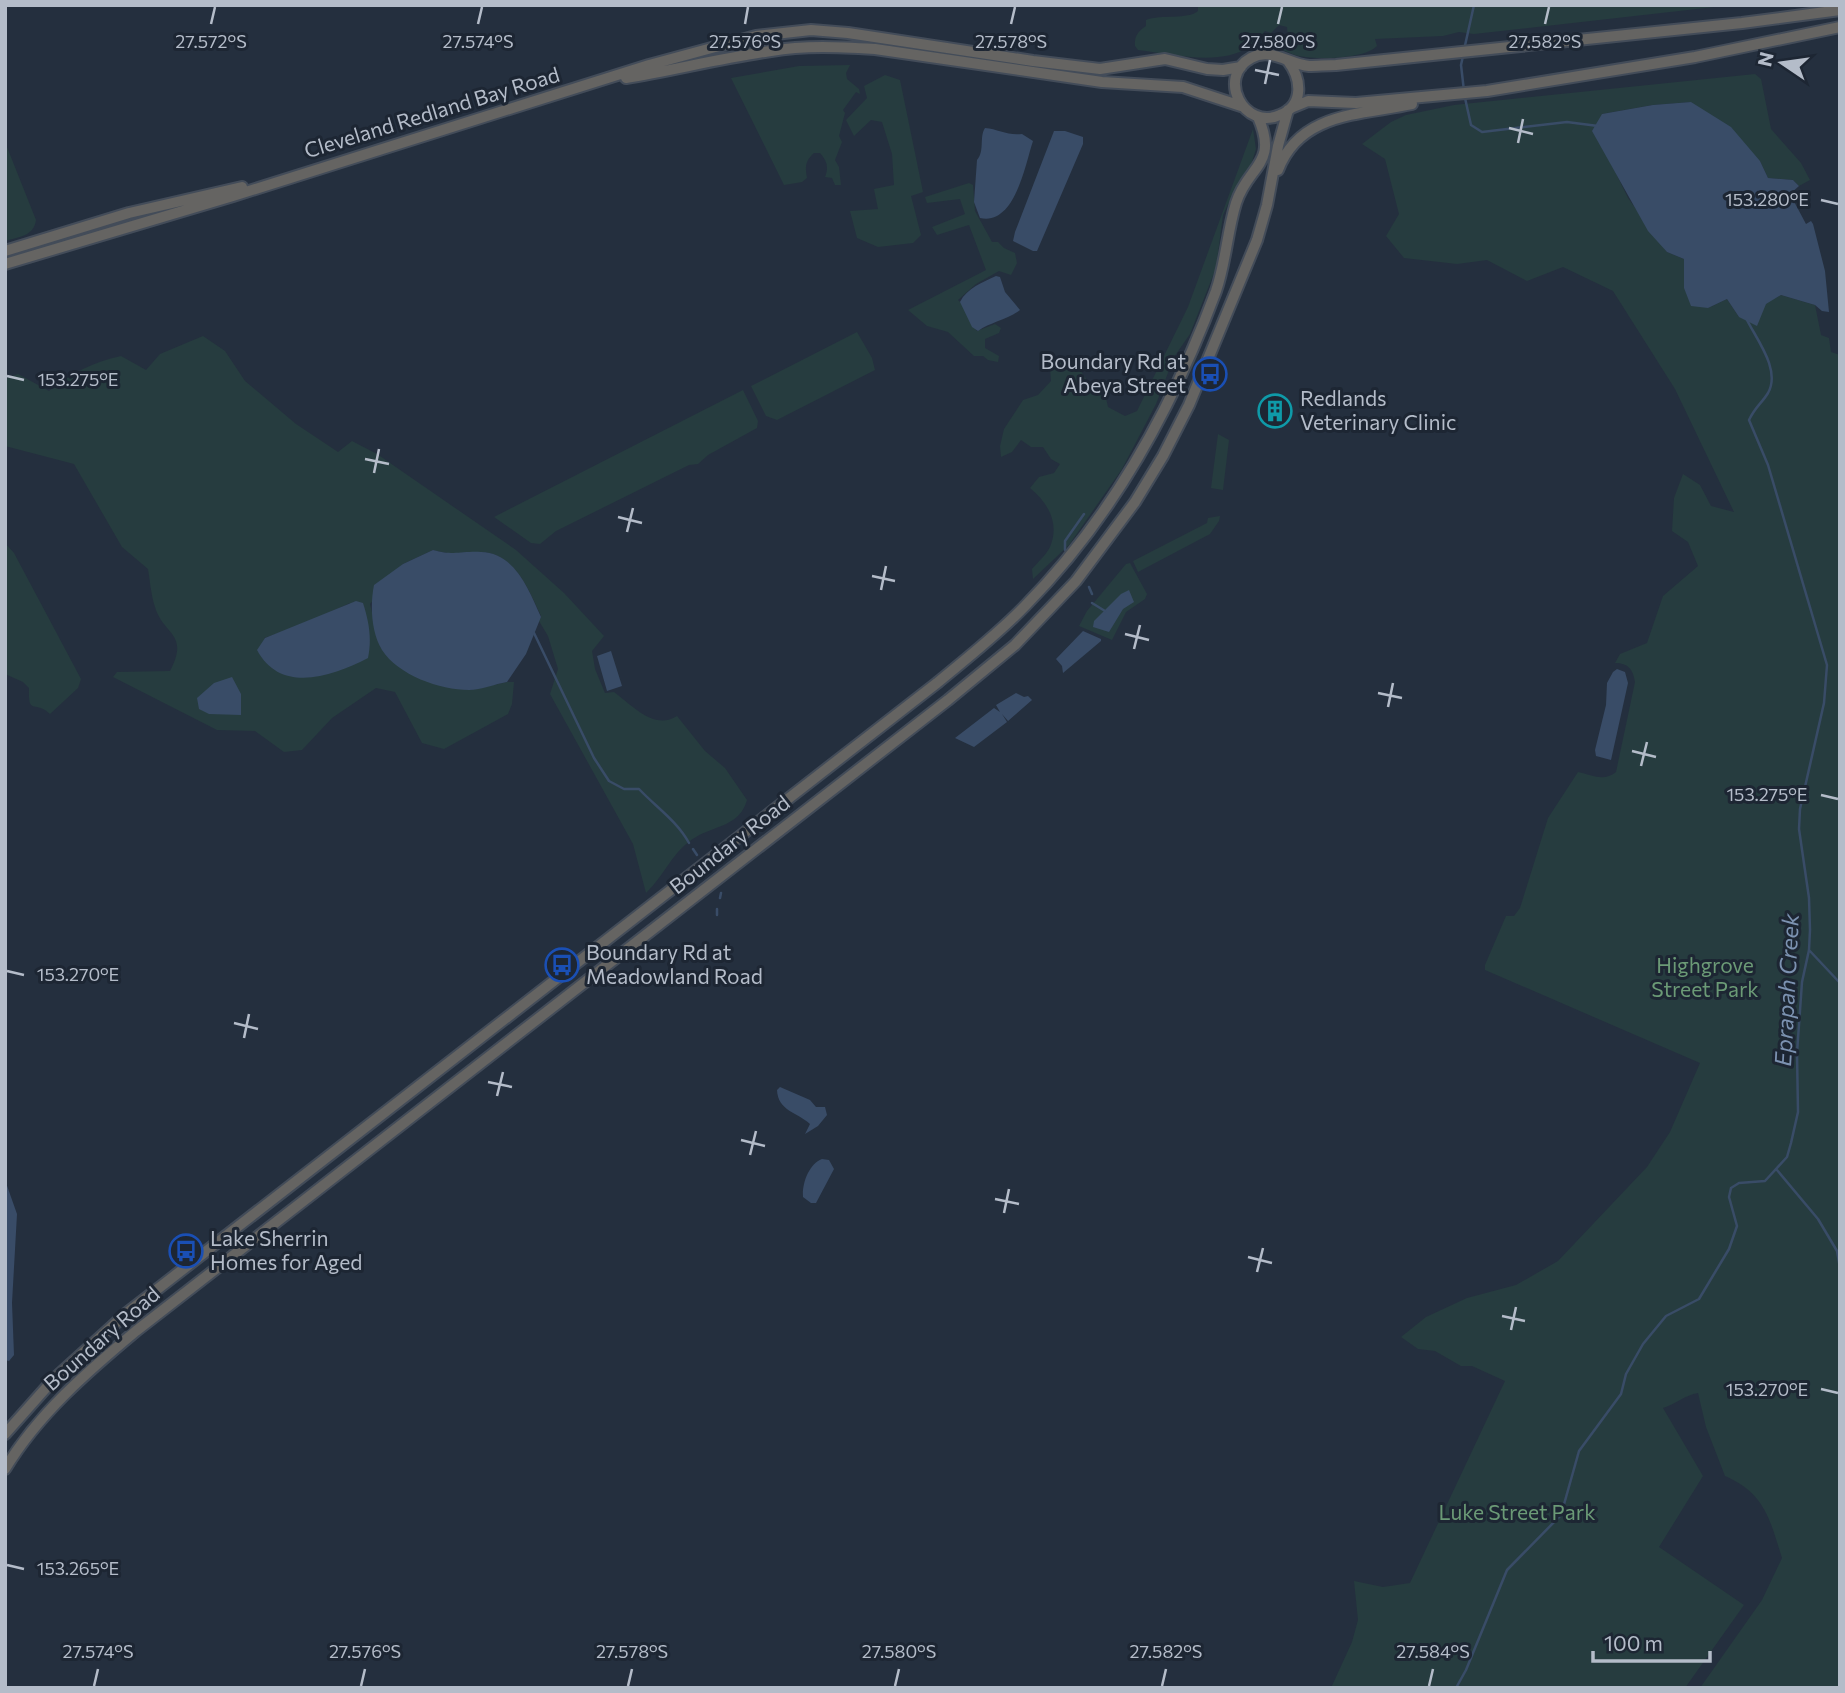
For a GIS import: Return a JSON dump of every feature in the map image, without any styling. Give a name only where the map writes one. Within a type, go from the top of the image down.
[{"type":"highway","name":"Cleveland Redland Bay Road","points":[[5,264],[649,65],[756,36],[811,30],[885,37],[1100,69],[1165,59],[1223,70],[1241,67],[1250,58],[1262,54],[1273,54],[1308,66],[1389,60],[1742,23],[1840,10]]},
{"type":"highway","points":[[1270,192],[1282,159],[1292,144],[1316,125],[1334,119],[1376,107],[1695,57],[1840,27]]},
{"type":"highway","name":"Cleveland Redland Bay Road","points":[[596,83],[771,51],[848,47],[1102,82],[1183,87],[1241,106],[1258,117]]},
{"type":"highway","points":[[1288,61],[1297,72],[1299,86],[1297,98],[1290,109]]},
{"type":"highway","points":[[1241,67],[1235,80],[1236,94],[1241,106]]},
{"type":"highway","points":[[1258,117],[1271,118],[1308,101],[1376,107]]},
{"type":"highway","name":"Boundary Road","points":[[5,1469],[40,1422],[72,1387],[136,1331],[948,700],[1015,645],[1076,581],[1135,502],[1189,405],[1241,284],[1261,229],[1278,146],[1290,109]]},
{"type":"highway","name":"Boundary Road","points":[[5,1434],[52,1380],[128,1312],[937,682],[991,639],[1024,607],[1073,553],[1117,493],[1170,400],[1216,290],[1237,200],[1260,166],[1266,147],[1265,134],[1258,117]]},
{"type":"highway","name":"Cleveland Redland Bay Road","points":[[5,251],[129,213],[279,181]]},
{"type":"green space","points":[[1198,5],[1732,5],[1474,34],[1459,32],[1443,36],[1375,39],[1377,46],[1362,54],[1328,58],[1297,56],[1283,50],[1288,40],[1287,27],[1279,25],[1271,33],[1265,31],[1251,46],[1225,56],[1181,56],[1138,50],[1135,46],[1136,37],[1146,26],[1146,20],[1194,14],[1198,11]]},
{"type":"green space","points":[[850,65],[846,73],[847,79],[859,89],[860,94],[856,92],[843,110],[845,113],[839,136],[842,142],[835,160],[839,167],[841,185],[835,185],[832,178],[825,177],[826,161],[820,153],[814,153],[806,164],[807,178],[802,182],[784,185],[731,78],[799,66]]},
{"type":"green space","points":[[1755,74],[1761,79],[1771,129],[1801,163],[1810,180],[1799,186],[1793,180],[1768,178],[1760,161],[1691,102],[1653,105],[1602,114],[1607,155],[1628,198],[1667,252],[1684,259],[1684,288],[1708,308],[1727,299],[1739,317],[1781,295],[1815,305],[1821,335],[1829,338],[1831,352],[1840,355],[1840,1688],[1700,1688],[1762,1600],[1782,1558],[1764,1509],[1749,1491],[1725,1476],[1706,1427],[1698,1393],[1663,1408],[1703,1476],[1659,1547],[1744,1605],[1685,1688],[1331,1688],[1352,1642],[1358,1620],[1354,1581],[1383,1587],[1410,1583],[1505,1381],[1472,1366],[1461,1366],[1435,1351],[1418,1349],[1401,1337],[1426,1317],[1467,1298],[1516,1285],[1558,1261],[1647,1167],[1670,1132],[1700,1063],[1485,970],[1485,965],[1506,916],[1514,916],[1520,908],[1548,818],[1578,772],[1607,777],[1616,772],[1635,682],[1629,668],[1615,663],[1620,654],[1647,643],[1663,596],[1698,566],[1688,542],[1672,531],[1674,498],[1683,474],[1700,485],[1711,506],[1734,512],[1675,389],[1613,291],[1563,267],[1527,281],[1487,260],[1457,264],[1404,258],[1386,236],[1399,214],[1385,159],[1362,144],[1391,122],[1406,115],[1454,105]]},
{"type":"green space","points":[[885,75],[900,80],[923,192],[911,196],[921,235],[913,243],[878,247],[857,238],[850,211],[878,209],[874,189],[894,185],[892,154],[882,122],[871,120],[854,136],[846,120],[867,98],[864,86]]},
{"type":"green space","points":[[1253,129],[1256,149],[1251,165],[1223,215],[1216,268],[1190,334],[1174,357],[1156,404],[1122,469],[1069,545],[1033,579],[1032,569],[1050,547],[1054,530],[1047,507],[1030,488],[1039,477],[1054,473],[1060,464],[1051,459],[1043,447],[1031,447],[1021,440],[1012,452],[1001,457],[1000,446],[1004,429],[1023,400],[1038,395],[1051,381],[1050,369],[1059,359],[1076,364],[1093,389],[1105,394],[1108,407],[1125,416],[1137,411],[1188,307]]},
{"type":"green space","points":[[5,142],[36,220],[29,233],[5,241]]},
{"type":"green space","points":[[969,183],[973,185],[975,211],[992,242],[998,242],[1015,253],[1017,263],[1011,275],[999,271],[976,284],[958,300],[977,331],[995,324],[1001,328],[999,333],[985,339],[985,348],[999,356],[998,362],[983,356],[974,356],[948,332],[927,326],[908,310],[986,270],[969,225],[937,235],[932,227],[965,214],[960,199],[927,203],[925,197]]},
{"type":"green space","points":[[857,332],[872,358],[875,370],[777,420],[766,416],[751,386]]},
{"type":"green space","points":[[203,336],[225,351],[245,381],[296,424],[338,452],[352,441],[377,454],[516,550],[564,593],[604,636],[592,651],[595,669],[605,693],[614,692],[652,718],[668,720],[677,716],[705,751],[725,768],[747,800],[744,809],[733,820],[688,842],[646,893],[633,844],[550,694],[558,669],[548,636],[539,621],[541,616],[519,575],[512,566],[493,554],[433,550],[403,564],[370,604],[381,648],[470,690],[514,682],[508,714],[444,749],[422,743],[395,692],[376,688],[332,718],[302,750],[284,752],[255,731],[217,730],[113,677],[117,672],[170,671],[177,649],[176,641],[155,607],[148,569],[122,547],[74,464],[5,446],[5,379],[18,374],[49,391],[101,361],[121,356],[146,370],[160,354]],"holes":[[[350,603],[328,674],[264,638],[300,626]]]},
{"type":"green space","points":[[743,390],[758,421],[757,428],[708,455],[698,464],[689,465],[556,531],[540,544],[531,543],[494,517]]},
{"type":"green space","points":[[1218,434],[1229,440],[1223,490],[1211,488]]},
{"type":"green space","points":[[1220,516],[1210,534],[1138,572],[1133,561],[1207,523],[1208,518]]},
{"type":"green space","points":[[5,543],[14,553],[81,679],[78,688],[50,714],[31,705],[29,688],[23,682],[5,674]]},
{"type":"green space","points":[[1130,563],[1147,594],[1145,599],[1126,612],[1112,640],[1079,626],[1087,611],[1126,564]]},
{"type":"water","points":[[1691,102],[1731,127],[1760,161],[1768,178],[1793,180],[1799,186],[1790,194],[1806,224],[1811,221],[1813,224],[1825,271],[1829,312],[1781,295],[1766,304],[1757,326],[1739,317],[1727,299],[1708,308],[1691,306],[1684,288],[1684,259],[1667,252],[1648,231],[1592,131],[1602,114],[1653,105]]},
{"type":"water","points":[[985,128],[1022,134],[1033,141],[1017,192],[1002,213],[992,218],[980,218],[974,202],[977,160]]},
{"type":"water","points":[[1054,131],[1065,131],[1083,137],[1083,144],[1037,251],[1033,251],[1013,241]]},
{"type":"water","points":[[996,276],[1000,277],[1005,292],[1020,310],[978,331],[972,327],[960,302],[971,289]]},
{"type":"water","points":[[433,550],[493,554],[512,566],[526,585],[541,617],[526,654],[507,682],[474,690],[433,684],[398,667],[378,643],[372,618],[374,585],[403,564]]},
{"type":"water","points":[[1129,590],[1134,602],[1123,609],[1109,632],[1093,627],[1094,621],[1121,594]]},
{"type":"water","points":[[356,601],[363,603],[367,617],[370,637],[368,658],[324,675],[293,677],[280,673],[267,664],[257,650],[265,638]]},
{"type":"water","points":[[1083,631],[1101,641],[1063,673],[1062,666],[1056,659]]},
{"type":"water","points":[[611,651],[622,686],[607,691],[597,656]]},
{"type":"water","points":[[1617,669],[1625,672],[1628,683],[1611,760],[1596,756],[1595,750],[1606,705],[1607,683]]},
{"type":"water","points":[[232,677],[241,694],[241,715],[209,714],[199,709],[197,698],[214,683]]},
{"type":"water","points":[[1016,693],[1032,700],[1008,721],[1002,714],[1007,722],[974,747],[955,738],[994,708],[1000,712],[996,705]]},
{"type":"water","points":[[780,1087],[810,1100],[816,1107],[825,1107],[827,1115],[818,1126],[805,1134],[810,1124],[784,1107],[778,1097],[777,1090]]},
{"type":"water","points":[[822,1159],[829,1160],[834,1169],[816,1203],[811,1203],[803,1197],[805,1180],[813,1165]]},
{"type":"water","points":[[5,1180],[17,1214],[12,1303],[14,1355],[9,1361],[5,1360]]},
{"type":"waterway","name":"Eprapah Creek","points":[[1464,50],[1474,5]]},
{"type":"waterway","name":"Eprapah Creek","points":[[1463,56],[1461,65],[1464,91]]},
{"type":"waterway","name":"Eprapah Creek","points":[[1465,98],[1471,125],[1482,132],[1567,122],[1598,126]]},
{"type":"waterway","name":"Eprapah Creek","points":[[1456,1688],[1507,1570],[1561,1515],[1579,1451],[1621,1394],[1626,1374],[1643,1344],[1666,1316],[1699,1299],[1729,1249],[1737,1226],[1729,1197],[1731,1188],[1739,1183],[1765,1181],[1787,1157],[1798,1112],[1797,1053],[1802,982],[1810,930],[1809,898],[1799,829],[1800,809],[1824,703],[1827,665],[1768,465],[1749,420],[1768,393],[1772,375],[1766,355],[1747,320]]},
{"type":"waterway","points":[[1065,550],[1065,541],[1084,514]]},
{"type":"waterway","points":[[1089,587],[1092,594]]},
{"type":"waterway","points":[[1092,603],[1105,611]]},
{"type":"waterway","points":[[534,633],[594,758],[609,781],[624,789],[639,789],[672,821],[689,843]]},
{"type":"waterway","points":[[693,849],[697,855]]},
{"type":"waterway","points":[[720,898],[721,893]]},
{"type":"waterway","points":[[717,909],[717,915]]},
{"type":"waterway","points":[[1809,950],[1840,983]]},
{"type":"waterway","points":[[1777,1170],[1818,1219],[1837,1251],[1840,1268]]},
{"type":"place","name":"Boundary Rd at Abeya Street","points":[[1210,374]]},
{"type":"place","name":"Redlands Veterinary Clinic","points":[[1275,411]]},
{"type":"place","name":"Boundary Rd at Meadowland Road","points":[[562,965]]},
{"type":"place","name":"Lake Sherrin Homes for Aged","points":[[186,1251]]},
{"type":"park label","name":"Highgrove Street Park","points":[[1705,978]]},
{"type":"park label","name":"Luke Street Park","points":[[1517,1513]]}]
